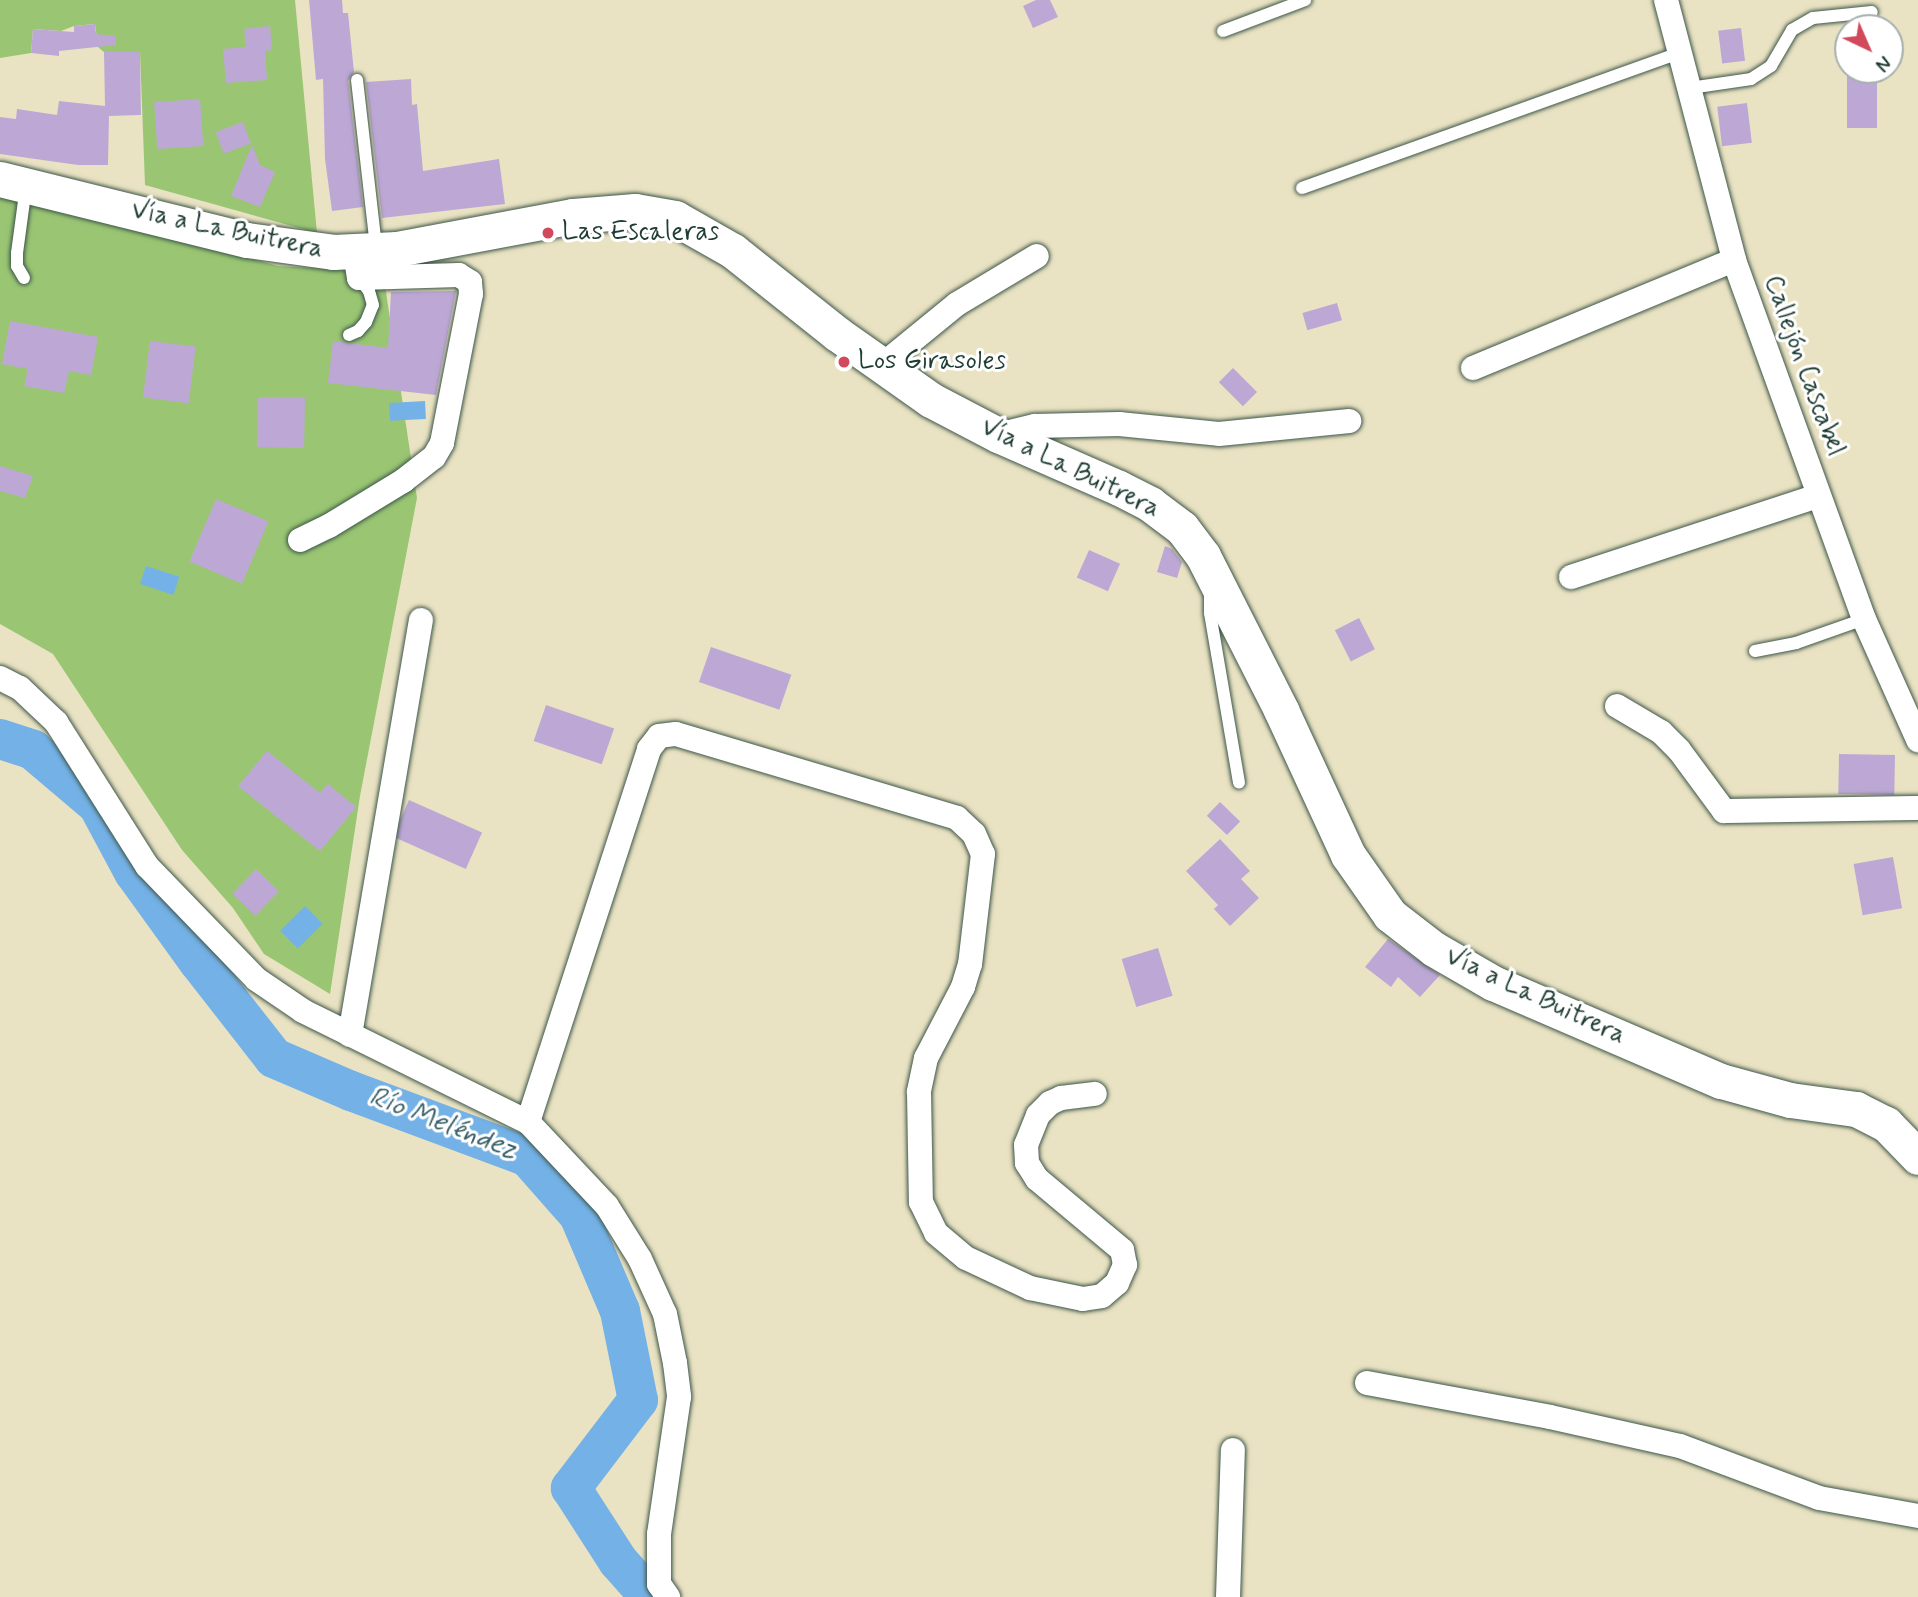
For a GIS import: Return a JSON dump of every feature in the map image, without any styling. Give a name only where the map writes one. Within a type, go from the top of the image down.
[{"type":"street","name":"Callejón Cascabel","points":[[1666,0],[1734,260],[1864,619],[1918,740]]},
{"type":"street","name":"Vía a La Buitrera","points":[[13,182],[247,240],[333,253],[364,261],[573,216],[635,211],[675,218],[733,251],[881,366],[931,400],[998,435],[1150,504],[1182,528],[1203,556],[1281,710],[1348,855],[1390,915],[1434,949],[1493,983],[1721,1081],[1790,1100],[1856,1109],[1886,1124],[1918,1157]]},
{"type":"street","points":[[881,366],[957,304],[1037,256]]},
{"type":"street","points":[[1473,368],[1734,260]]},
{"type":"street","points":[[300,540],[330,526],[427,465],[442,443],[471,294],[470,282],[458,275],[364,261]]},
{"type":"street","points":[[998,435],[1035,426],[1119,424],[1219,434],[1349,421]]},
{"type":"street","points":[[1571,577],[1818,496]]},
{"type":"street","points":[[350,1035],[421,620]]},
{"type":"street","points":[[0,678],[20,688],[56,722],[146,866],[256,979],[303,1011],[528,1122],[607,1206],[640,1259],[665,1314],[679,1397],[659,1534],[659,1584],[668,1597]]},
{"type":"street","points":[[1617,706],[1661,732],[1679,750],[1724,811],[1918,808]]},
{"type":"street","points":[[528,1122],[649,749],[659,736],[676,734],[957,818],[974,834],[984,854],[970,964],[963,987],[926,1058],[919,1092],[921,1202],[936,1233],[966,1258],[1030,1288],[1083,1299],[1102,1296],[1118,1283],[1125,1265],[1122,1250],[1037,1179],[1027,1163],[1026,1145],[1038,1115],[1061,1098],[1095,1094]]},
{"type":"street","points":[[1367,1383],[1550,1417],[1680,1446],[1819,1498],[1918,1516]]},
{"type":"street","points":[[1228,1597],[1233,1450]]},
{"type":"lane","points":[[1223,31],[1305,0]]},
{"type":"lane","points":[[1690,88],[1751,79],[1770,66],[1792,30],[1813,18],[1872,12]]},
{"type":"lane","points":[[1302,188],[1681,52]]},
{"type":"lane","points":[[349,335],[366,322],[373,305],[364,261],[357,80]]},
{"type":"lane","points":[[13,182],[17,266],[24,278]]},
{"type":"lane","points":[[1211,574],[1210,613],[1239,783]]},
{"type":"lane","points":[[1755,651],[1796,643],[1864,619]]},
{"type":"green space","points":[[0,0],[295,0],[317,233],[145,185],[140,52],[104,52],[98,47],[95,24],[74,26],[61,31],[33,29],[31,53],[0,58]]},
{"type":"green space","points":[[0,190],[278,266],[383,272],[417,498],[360,796],[330,994],[264,954],[233,908],[182,850],[53,654],[0,624]]},
{"type":"water","points":[[425,401],[426,419],[390,421],[389,403]]},
{"type":"water","points":[[146,566],[179,577],[173,595],[140,584]]},
{"type":"water","points":[[305,906],[323,924],[298,948],[280,931]]},
{"type":"building","points":[[309,0],[342,0],[343,13],[348,13],[354,72],[348,81],[363,207],[332,211],[325,159],[323,79],[316,80]]},
{"type":"building","points":[[1036,0],[1050,0],[1058,17],[1033,28],[1023,6]]},
{"type":"building","points":[[95,24],[96,34],[116,36],[116,45],[59,51],[59,56],[31,53],[33,29],[74,32],[74,26]]},
{"type":"building","points":[[270,26],[272,50],[265,51],[267,80],[226,83],[223,49],[246,47],[244,29]]},
{"type":"building","points":[[1741,28],[1745,61],[1722,64],[1718,31]]},
{"type":"building","points":[[104,52],[140,52],[141,115],[109,116],[108,165],[78,165],[0,154],[0,117],[16,119],[17,109],[57,115],[59,101],[105,106]]},
{"type":"building","points":[[411,79],[412,105],[417,104],[423,171],[499,159],[505,204],[382,218],[366,82]]},
{"type":"building","points":[[1847,84],[1877,84],[1877,128],[1847,128]]},
{"type":"building","points":[[200,99],[203,146],[157,149],[154,102]]},
{"type":"building","points":[[1747,103],[1752,143],[1722,146],[1717,107]]},
{"type":"building","points":[[243,122],[251,144],[224,154],[216,132]]},
{"type":"building","points":[[252,145],[260,165],[275,172],[260,207],[231,196]]},
{"type":"building","points":[[456,291],[436,395],[328,383],[333,341],[388,348],[391,292]]},
{"type":"building","points":[[1337,303],[1342,320],[1307,330],[1302,313]]},
{"type":"building","points":[[10,321],[98,337],[91,375],[69,371],[64,393],[24,386],[28,369],[2,364]]},
{"type":"building","points":[[150,341],[196,347],[189,403],[143,398]]},
{"type":"building","points":[[1233,368],[1257,392],[1243,406],[1219,382]]},
{"type":"building","points":[[258,397],[305,398],[304,448],[257,447]]},
{"type":"building","points":[[0,466],[33,476],[25,498],[0,491]]},
{"type":"building","points":[[216,499],[268,521],[242,584],[189,562]]},
{"type":"building","points":[[1165,546],[1172,549],[1182,562],[1177,578],[1157,572]]},
{"type":"building","points":[[1089,550],[1120,564],[1108,591],[1077,577]]},
{"type":"building","points":[[1359,618],[1375,649],[1351,661],[1335,630]]},
{"type":"building","points":[[711,647],[791,675],[779,710],[699,682]]},
{"type":"building","points":[[546,705],[614,728],[602,764],[534,741]]},
{"type":"building","points":[[267,751],[320,793],[328,784],[356,807],[320,851],[238,786]]},
{"type":"building","points":[[1839,754],[1895,755],[1894,795],[1838,794]]},
{"type":"building","points":[[409,800],[482,833],[466,869],[393,837]]},
{"type":"building","points":[[1220,802],[1240,821],[1227,835],[1207,816]]},
{"type":"building","points":[[1220,839],[1250,871],[1241,879],[1259,898],[1230,926],[1214,909],[1218,905],[1186,871]]},
{"type":"building","points":[[1893,857],[1902,908],[1863,915],[1854,864]]},
{"type":"building","points":[[256,869],[279,891],[255,916],[232,893]]},
{"type":"building","points":[[1388,939],[1440,975],[1420,997],[1398,977],[1391,987],[1365,967]]},
{"type":"building","points":[[1158,948],[1173,996],[1136,1007],[1122,959]]},
{"type":"waterway","name":"Río Meléndez","points":[[0,739],[33,750],[98,805],[134,872],[199,962],[274,1058],[351,1091],[528,1157],[579,1215],[620,1311],[638,1400],[571,1488],[618,1561],[650,1597]]},
{"type":"place","name":"Las Escaleras","points":[[548,233]]},
{"type":"place","name":"Los Girasoles","points":[[844,362]]}]
